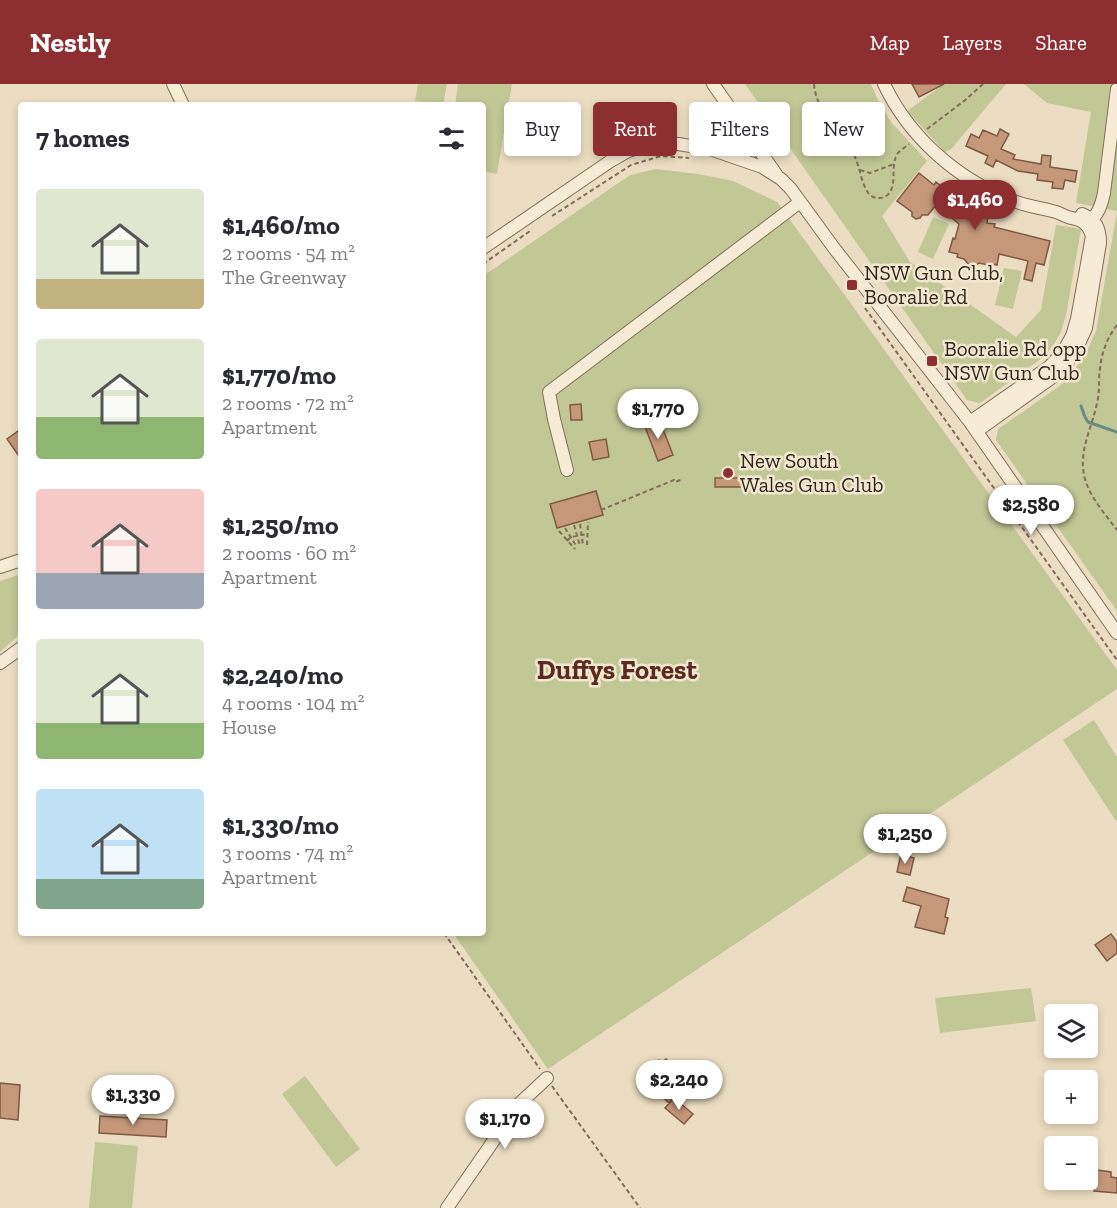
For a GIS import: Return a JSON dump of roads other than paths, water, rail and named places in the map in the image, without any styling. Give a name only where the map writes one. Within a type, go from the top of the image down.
[{"type":"street","points":[[173,84],[182,102]]},
{"type":"street","points":[[713,84],[781,179],[974,426],[1117,633]]},
{"type":"street","points":[[884,84],[902,114],[930,149],[960,172],[1009,199],[1030,207],[1089,222],[1095,217],[1104,193],[1117,88]]},
{"type":"street","points":[[486,247],[609,162],[650,144],[664,143],[710,149],[762,167],[781,179]]},
{"type":"street","points":[[567,470],[549,392],[800,201]]},
{"type":"street","points":[[974,426],[1049,367],[1063,352],[1072,336],[1079,308],[1092,236],[1089,222]]},
{"type":"street","points":[[0,567],[18,561]]},
{"type":"street","points":[[0,663],[18,650]]},
{"type":"street","points":[[447,1208],[519,1104],[547,1078]]},
{"type":"waterway","points":[[1081,406],[1088,422],[1117,432]]},
{"type":"place","name":"NSW Gun Club, Booralie Rd","points":[[852,285]]},
{"type":"place","name":"Booralie Rd opp NSW Gun Club","points":[[932,361]]},
{"type":"place","name":"New South Wales Gun Club","points":[[728,473]]},
{"type":"district","name":"Duffys Forest","points":[[617,670]]}]
